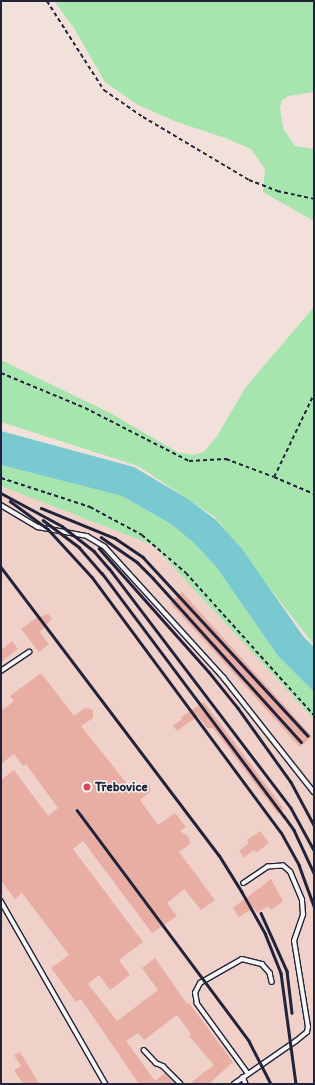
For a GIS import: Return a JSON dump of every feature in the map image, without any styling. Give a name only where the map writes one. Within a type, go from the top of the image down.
[{"type":"lane","points":[[1,505],[40,528],[87,536],[104,547],[224,678],[314,792]]},
{"type":"lane","points":[[1,671],[29,652]]},
{"type":"lane","points":[[234,1084],[300,1038],[307,1032],[308,1027],[294,941],[304,910],[290,872],[280,866],[268,867],[244,883]]},
{"type":"lane","points":[[1,901],[106,1084]]},
{"type":"lane","points":[[248,1074],[197,1004],[195,993],[200,983],[242,959],[262,964],[270,973],[272,982]]},
{"type":"lane","points":[[144,1050],[156,1063],[164,1066],[181,1084]]},
{"type":"lane","points":[[243,1077],[246,1084]]},
{"type":"path","points":[[47,1],[104,90],[143,117],[249,180],[277,191],[314,199]]},
{"type":"path","points":[[1,373],[85,408],[189,461],[226,459],[314,494]]},
{"type":"path","points":[[274,477],[314,394]]},
{"type":"path","points":[[1,478],[90,506],[142,535],[186,574],[314,715]]},
{"type":"shaded area","points":[[1,486],[153,545],[314,719],[314,1084],[1,1084]]},
{"type":"green space","points":[[54,1],[314,1],[314,92],[288,96],[282,100],[280,108],[283,128],[295,146],[314,149],[314,221],[263,192],[265,169],[251,149],[228,139],[177,122],[138,105],[105,82],[74,28]]},
{"type":"green space","points":[[314,307],[314,645],[215,517],[138,466],[1,422],[1,360],[110,413],[179,453],[194,455],[204,452],[217,436],[246,387]]},
{"type":"green space","points":[[1,465],[122,496],[171,524],[194,543],[217,568],[278,656],[314,692],[314,719],[153,545],[1,486]]},
{"type":"water","points":[[1,431],[134,467],[188,499],[216,520],[242,549],[303,636],[314,647],[314,692],[278,656],[217,568],[194,543],[171,524],[122,496],[1,465]]},
{"type":"building","points":[[182,592],[312,736],[300,747],[170,603]]},
{"type":"building","points":[[48,614],[52,619],[40,632],[49,644],[39,652],[21,629],[36,618]]},
{"type":"building","points":[[12,641],[18,649],[1,662],[1,650]]},
{"type":"building","points":[[41,673],[74,716],[85,708],[93,710],[93,718],[81,726],[132,790],[143,782],[150,785],[150,792],[140,800],[158,825],[175,813],[186,827],[180,831],[189,837],[190,844],[179,852],[215,900],[201,910],[184,889],[167,903],[177,916],[152,933],[83,841],[73,849],[143,942],[119,960],[130,975],[110,990],[99,975],[88,984],[117,1021],[158,990],[142,968],[155,958],[187,1004],[189,1003],[233,1062],[209,1084],[189,1084],[214,1065],[189,1036],[191,1034],[177,1015],[144,1040],[138,1033],[126,1041],[155,1081],[165,1073],[175,1084],[139,1084],[81,999],[76,1002],[51,968],[69,955],[22,893],[15,899],[1,881],[1,780],[14,770],[48,816],[58,808],[26,764],[23,766],[14,754],[1,764],[1,711],[14,701],[10,696]]},
{"type":"building","points":[[204,702],[284,809],[278,814],[213,728],[207,728],[198,716],[177,731],[173,726],[182,719],[181,717]]},
{"type":"building","points":[[260,831],[269,843],[256,853],[254,850],[244,858],[239,851],[249,843],[247,840]]},
{"type":"building","points":[[271,879],[283,901],[271,910],[268,906],[257,913],[254,908],[239,917],[233,908]]},
{"type":"building","points":[[20,1052],[39,1084],[23,1084],[14,1070],[21,1066],[14,1055]]},
{"type":"railway","points":[[1,493],[62,526],[94,551],[109,568],[291,808],[314,850]]},
{"type":"railway","points":[[10,501],[48,529],[92,577],[281,832],[299,865],[314,906]]},
{"type":"railway","points":[[41,508],[115,538],[143,557],[308,736]]},
{"type":"railway","points":[[43,520],[79,547],[102,573],[294,830],[314,873]]},
{"type":"railway","points":[[101,537],[137,562],[153,578],[301,742]]},
{"type":"railway","points":[[99,548],[209,672],[238,708],[291,782],[314,825]]},
{"type":"railway","points":[[1,567],[219,855],[242,892],[265,933],[281,973],[296,1084]]},
{"type":"railway","points":[[77,810],[249,1041],[271,1084]]},
{"type":"railway","points":[[261,913],[287,971],[292,1013]]},
{"type":"place","name":"Třebovice","points":[[87,787]]}]
